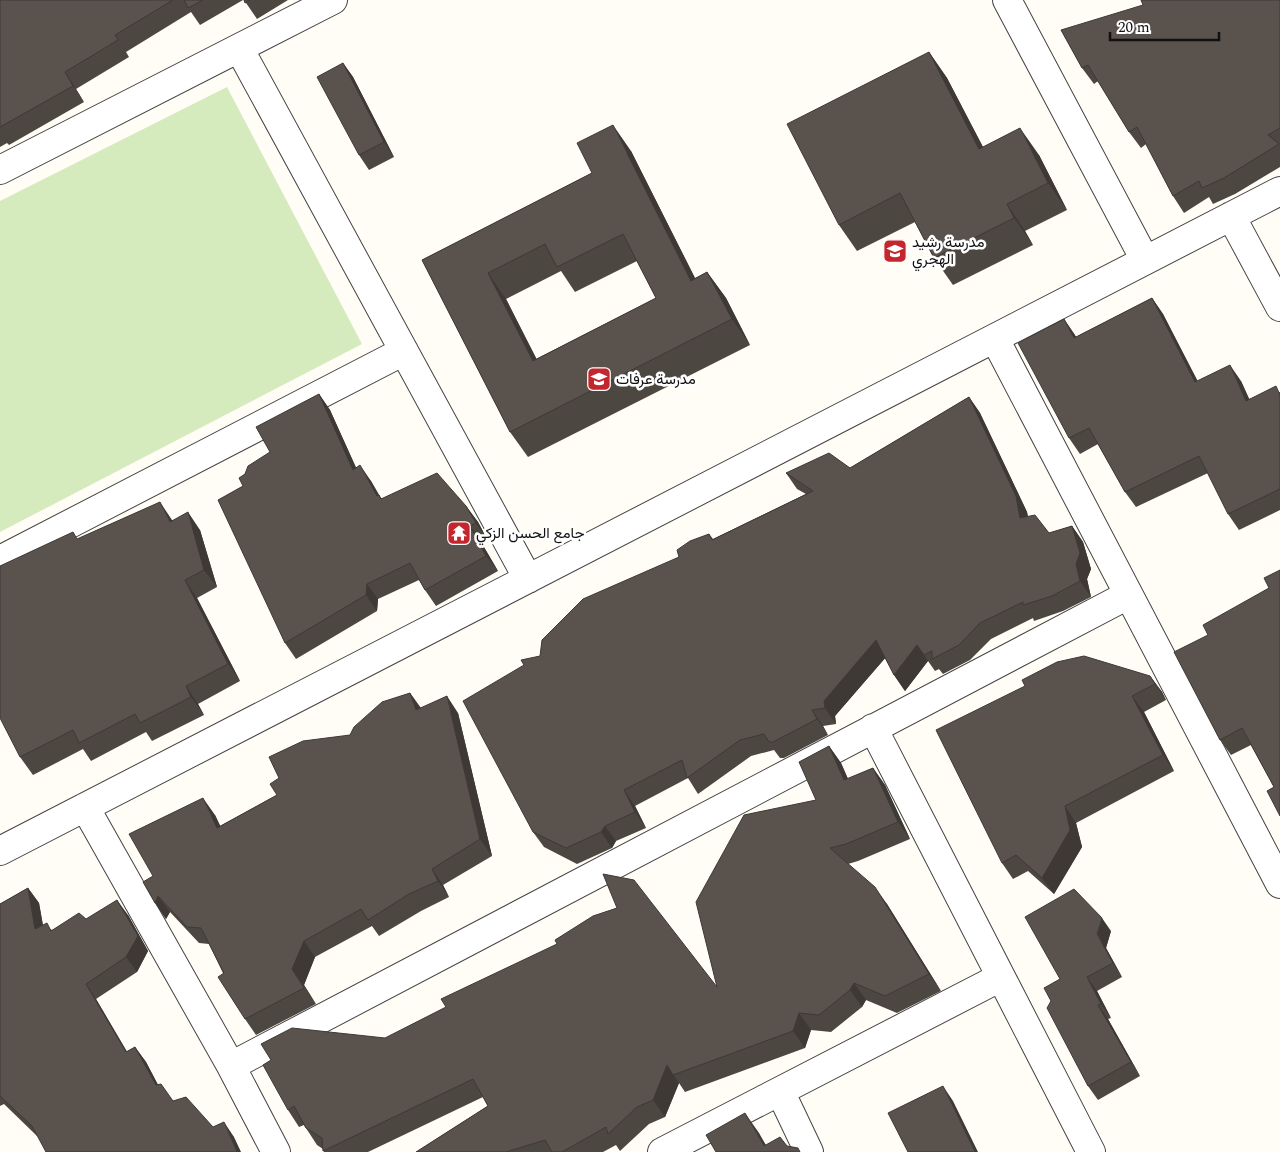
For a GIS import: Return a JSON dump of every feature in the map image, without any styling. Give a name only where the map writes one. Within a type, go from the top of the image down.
[{"type":"street","points":[[0,170],[333,0]]},
{"type":"street","points":[[1015,3],[1145,260]]},
{"type":"street","points":[[239,48],[528,579]]},
{"type":"street","points":[[0,851],[1280,191]]},
{"type":"street","points":[[1231,216],[1280,307]]},
{"type":"street","points":[[995,339],[1280,884]]},
{"type":"street","points":[[0,560],[404,351]]},
{"type":"street","points":[[231,1066],[1128,595]]},
{"type":"street","points":[[873,728],[1091,1152]]},
{"type":"street","points":[[85,807],[231,1066],[276,1152]]},
{"type":"street","points":[[662,1152],[1001,977]]},
{"type":"street","points":[[780,1090],[809,1152]]},
{"type":"green space","points":[[227,87],[362,344],[0,532],[0,201]]},
{"type":"building","points":[[0,0],[173,0],[115,35],[118,40],[65,72],[73,86],[0,127]]},
{"type":"building","points":[[184,0],[203,0],[188,8]]},
{"type":"building","points":[[1141,0],[1280,0],[1280,128],[1268,135],[1279,144],[1224,178],[1202,188],[1199,181],[1173,196],[1137,127],[1129,132],[1088,65],[1082,68],[1061,30],[1143,5]]},
{"type":"building","points":[[929,52],[979,149],[1020,128],[1048,183],[1007,204],[1014,218],[934,258],[900,193],[839,225],[787,124]]},
{"type":"building","points":[[343,63],[384,142],[359,155],[317,77]]},
{"type":"building","points":[[613,125],[691,281],[707,272],[732,319],[510,432],[422,260],[592,173],[577,143]],"holes":[[[623,234],[656,298],[533,361],[488,273],[545,244],[557,267]]]},
{"type":"building","points":[[1152,298],[1195,382],[1230,365],[1246,401],[1276,386],[1280,395],[1280,489],[1228,514],[1199,456],[1125,492],[1089,428],[1069,438],[1018,343],[1064,319],[1074,338]]},
{"type":"building","points":[[319,394],[353,470],[360,465],[377,496],[379,495],[381,499],[437,473],[466,506],[476,523],[470,526],[486,556],[425,590],[410,563],[367,584],[366,595],[285,643],[218,500],[243,486],[239,478],[245,474],[248,466],[270,452],[256,427]]},
{"type":"building","points":[[969,397],[1016,496],[1020,518],[1035,515],[1049,533],[1072,526],[1080,553],[1076,564],[1080,581],[1052,596],[1023,605],[1023,602],[980,623],[959,645],[932,659],[932,651],[924,655],[917,645],[894,675],[876,640],[824,701],[825,708],[812,710],[817,719],[773,742],[769,742],[764,734],[740,740],[687,778],[682,760],[624,790],[635,812],[605,826],[601,832],[566,848],[533,832],[463,701],[524,665],[521,660],[540,656],[542,640],[583,599],[679,557],[677,550],[690,541],[709,534],[712,540],[813,491],[786,473],[829,453],[850,468]]},
{"type":"building","points":[[160,502],[170,522],[188,512],[204,570],[185,580],[228,664],[186,686],[191,697],[140,723],[135,714],[79,743],[73,730],[20,757],[0,718],[0,566],[73,532],[77,539]]},
{"type":"building","points":[[1280,570],[1280,816],[1267,791],[1274,787],[1242,728],[1220,740],[1174,652],[1208,635],[1203,625],[1269,588],[1264,578]]},
{"type":"building","points":[[1084,656],[1150,676],[1155,684],[1132,696],[1163,755],[1065,806],[1070,830],[1042,878],[1016,855],[1002,863],[936,730],[1025,686],[1022,680],[1057,662]]},
{"type":"building","points":[[410,693],[416,710],[447,696],[480,839],[432,869],[438,881],[409,894],[368,920],[361,909],[304,941],[292,969],[304,988],[245,1019],[218,977],[224,973],[201,928],[187,927],[158,896],[155,903],[143,882],[153,876],[129,834],[203,798],[217,828],[277,795],[270,784],[279,778],[269,757],[303,741],[350,735],[354,727],[382,702]]},
{"type":"building","points":[[829,746],[844,780],[873,768],[898,822],[846,844],[830,848],[875,887],[929,974],[885,996],[854,983],[850,990],[819,1015],[799,1013],[793,1031],[673,1075],[667,1065],[653,1100],[637,1107],[608,1134],[606,1127],[562,1152],[552,1152],[545,1140],[506,1152],[416,1152],[488,1106],[473,1079],[323,1151],[322,1138],[306,1128],[294,1106],[288,1110],[263,1065],[271,1060],[261,1044],[292,1028],[385,1038],[446,1007],[441,999],[557,944],[555,940],[593,916],[617,908],[603,874],[634,880],[717,987],[696,902],[744,815],[816,800],[799,762]]},
{"type":"building","points":[[28,888],[35,929],[47,923],[51,931],[79,913],[86,919],[117,900],[138,936],[126,957],[86,984],[126,1052],[135,1047],[156,1085],[161,1084],[173,1101],[186,1097],[213,1127],[224,1122],[237,1152],[46,1152],[32,1126],[0,1096],[0,904]]},
{"type":"building","points":[[1074,889],[1102,918],[1097,934],[1113,963],[1087,977],[1101,1004],[1098,1005],[1131,1062],[1088,1086],[1047,1008],[1051,1001],[1044,988],[1060,979],[1025,917]]},
{"type":"building","points":[[943,1086],[975,1152],[908,1152],[888,1113]]},
{"type":"building","points":[[745,1113],[764,1146],[780,1137],[787,1146],[798,1148],[800,1152],[716,1152],[706,1135]]},
{"type":"place","name":"مدرسة رشيد الهجري","points":[[895,251]]},
{"type":"place","name":"مدرسة عرفات","points":[[599,379]]},
{"type":"place","name":"جامع الحسن الزكي","points":[[459,533]]}]
